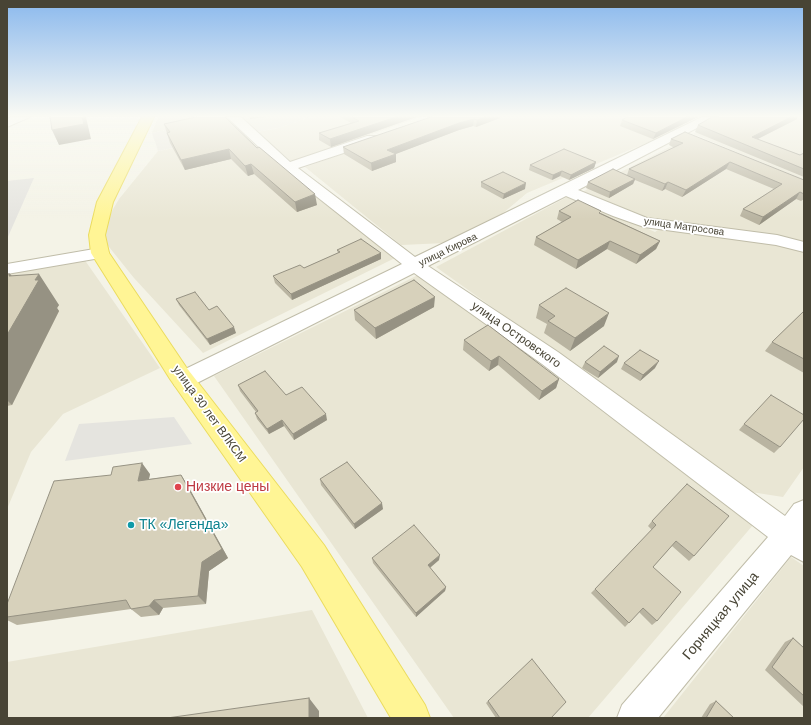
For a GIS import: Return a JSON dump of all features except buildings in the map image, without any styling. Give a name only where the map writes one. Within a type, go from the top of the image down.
[{"type":"main road","name":"улица 30 лет ВЛКСМ","points":[[131,151],[105,202],[97,234],[100,253],[183,380],[313,556],[412,718]]},
{"type":"street","name":"улица Островского","points":[[269,151],[416,266],[799,532]]},
{"type":"street","points":[[288,167],[336,151]]},
{"type":"street","name":"улица Кирова","points":[[183,380],[568,191],[658,151]]},
{"type":"street","name":"улица Матросова","points":[[568,191],[644,222],[776,240],[804,247]]},
{"type":"street","points":[[7,269],[100,253]]},
{"type":"street","name":"Горняцкая улица","points":[[635,718],[799,532]]},
{"type":"shaded area","points":[[158,151],[262,151],[297,183],[397,257],[203,353],[134,278],[101,237],[109,216],[119,199]]},
{"type":"shaded area","points":[[279,151],[324,151],[292,162]]},
{"type":"shaded area","points":[[351,151],[628,151],[527,193],[502,214],[445,243],[401,245],[305,167]]},
{"type":"shaded area","points":[[662,151],[716,151],[804,184],[804,243],[779,237],[640,217],[582,192]]},
{"type":"shaded area","points":[[734,151],[804,151],[804,180]]},
{"type":"shaded area","points":[[34,178],[7,239],[7,181]]},
{"type":"shaded area","points":[[569,196],[623,220],[655,232],[661,228],[776,243],[804,252],[804,467],[783,497],[751,492],[436,267]]},
{"type":"shaded area","points":[[84,259],[160,368],[63,414],[31,452],[7,509],[7,272]]},
{"type":"shaded area","points":[[420,274],[753,525],[588,718],[454,718],[214,376]]},
{"type":"shaded area","points":[[174,417],[192,444],[65,461],[79,424]]},
{"type":"shaded area","points":[[791,557],[804,566],[804,718],[663,718]]},
{"type":"shaded area","points":[[312,610],[368,718],[7,718],[7,662]]},
{"type":"place","name":"Низкие цены","points":[[178,487]]},
{"type":"place","name":"ТК «Легенда»","points":[[131,525]]}]
